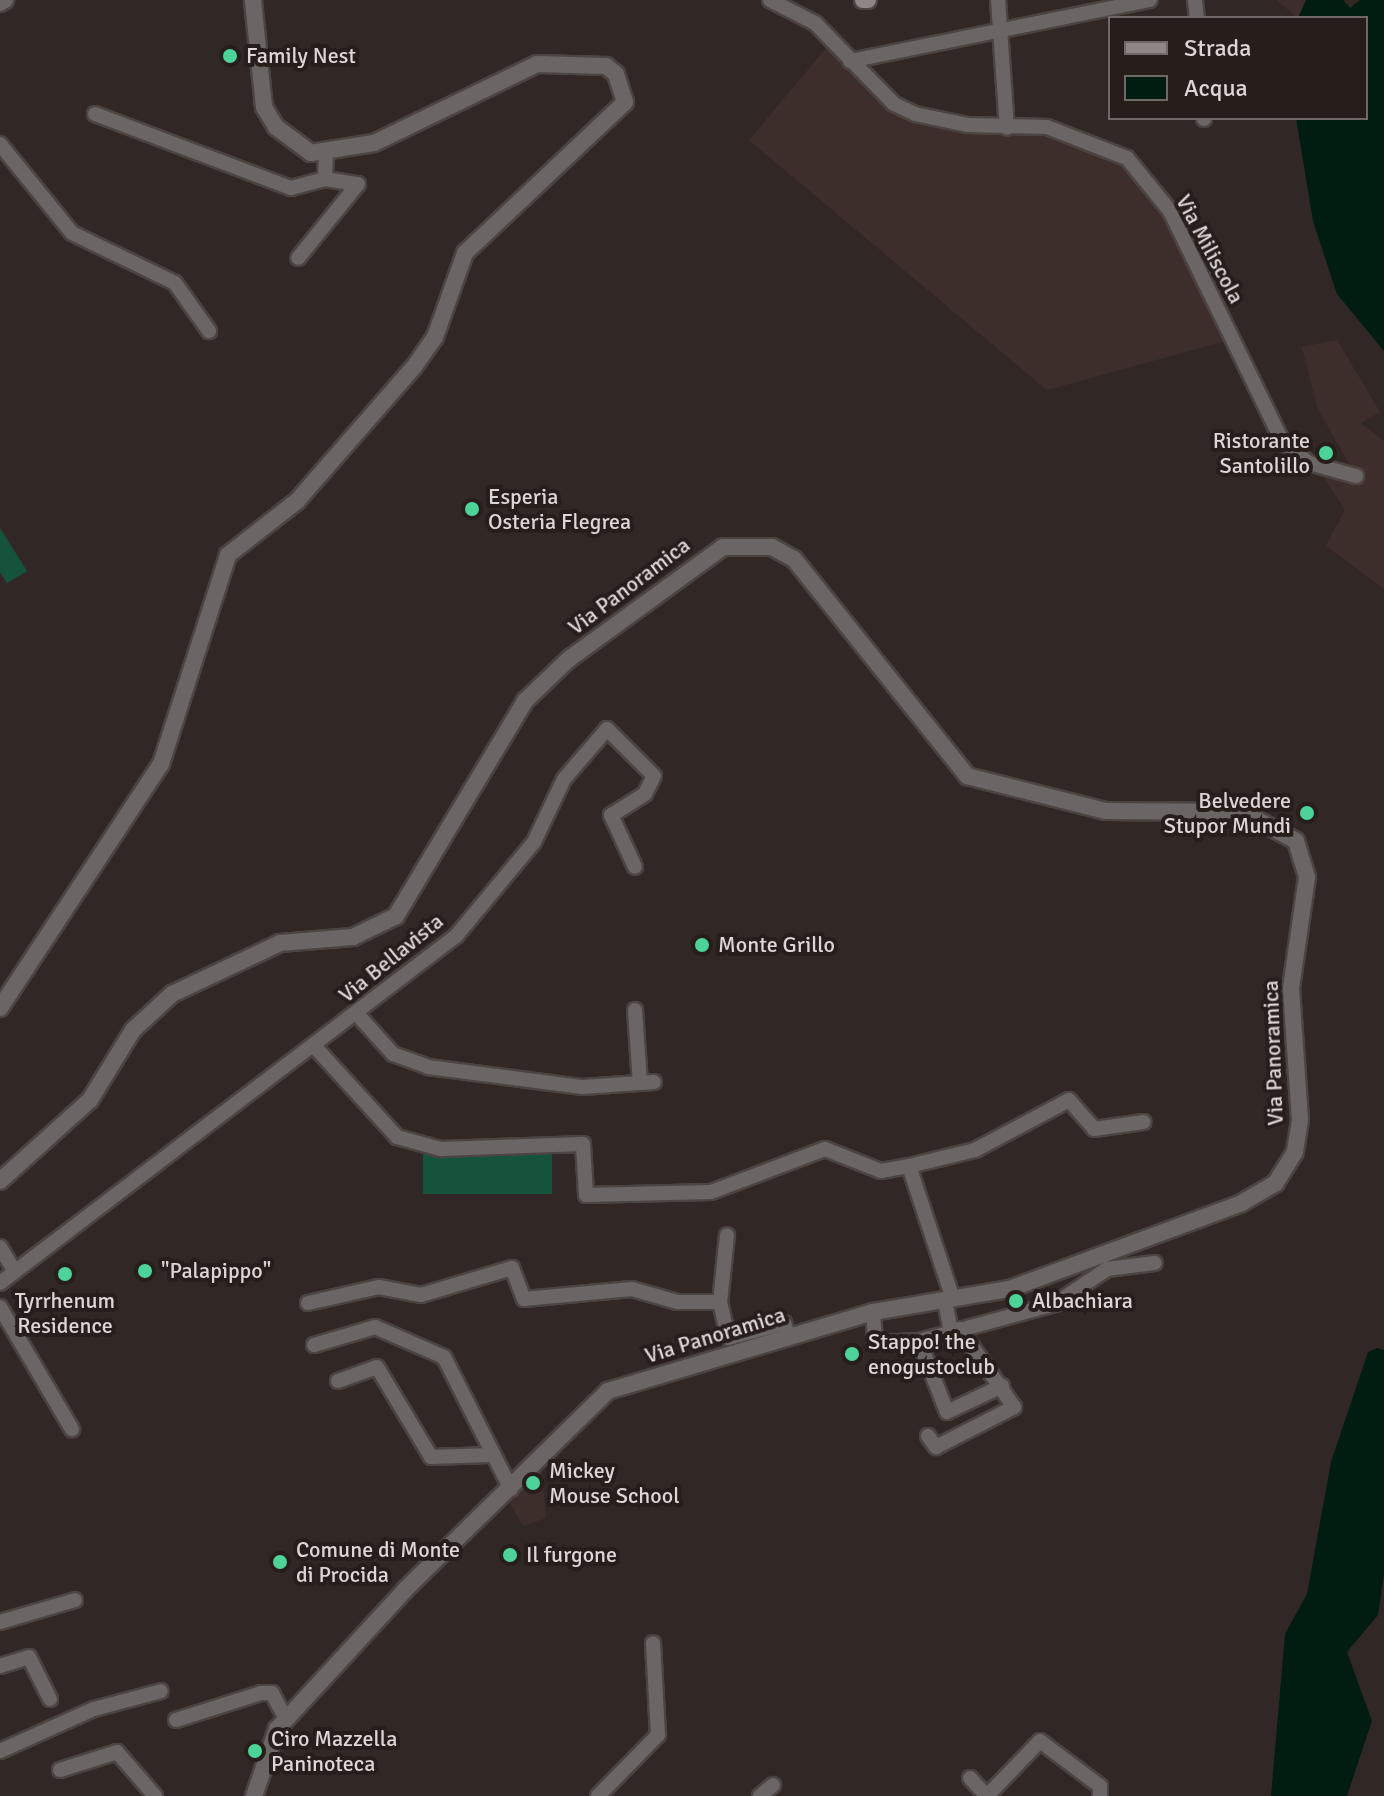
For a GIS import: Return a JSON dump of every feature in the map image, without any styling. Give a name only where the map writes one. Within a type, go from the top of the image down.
[{"type":"street","points":[[0,1008],[161,764],[228,555],[297,501],[414,367],[435,337],[465,253],[618,115],[624,91],[606,66],[537,64],[374,143],[326,155],[294,145],[264,107],[253,0]]},
{"type":"street","name":"Via Miliscola","points":[[770,0],[815,23],[850,61],[915,114],[1007,128],[1047,127],[1127,158],[1170,211],[1281,439],[1309,463],[1356,476]]},
{"type":"street","points":[[998,0],[1007,128]]},
{"type":"street","points":[[850,61],[1150,0]]},
{"type":"street","points":[[95,114],[291,188],[325,179],[362,188],[298,258]]},
{"type":"street","points":[[0,144],[72,233],[175,283],[209,331]]},
{"type":"street","points":[[325,179],[326,155]]},
{"type":"street","name":"Via Panoramica","points":[[0,1181],[90,1100],[133,1030],[172,994],[280,943],[353,937],[396,916],[525,701],[682,572],[743,543],[772,547],[811,576],[890,672],[936,746],[967,776],[1105,811],[1243,812],[1296,841],[1307,877],[1291,988],[1300,1120],[1295,1152],[1276,1183],[1242,1203],[1009,1289],[873,1312],[608,1391],[286,1719],[254,1796]]},
{"type":"street","name":"Via Bellavista","points":[[0,1283],[456,936],[534,842],[564,779],[607,729],[654,776],[645,794],[611,815],[635,867]]},
{"type":"street","points":[[357,1014],[407,1062],[583,1087],[647,1083],[635,1010]]},
{"type":"street","points":[[314,1046],[397,1137],[441,1149],[583,1144],[586,1195],[711,1192],[825,1149],[881,1171],[909,1166],[975,1150],[1069,1100],[1094,1129],[1144,1122]]},
{"type":"street","points":[[909,1166],[955,1330],[1002,1386],[1014,1407],[936,1447],[928,1436]]},
{"type":"street","points":[[727,1235],[720,1302],[728,1338],[784,1323],[788,1335]]},
{"type":"street","points":[[0,1247],[15,1272]]},
{"type":"street","points":[[873,1312],[875,1343],[919,1341],[1055,1304],[1107,1269],[1155,1263]]},
{"type":"street","points":[[308,1303],[379,1287],[421,1295],[512,1268],[524,1299],[632,1289],[677,1302],[720,1302]]},
{"type":"street","points":[[0,1307],[72,1429]]},
{"type":"street","points":[[314,1345],[375,1327],[444,1357],[490,1455],[511,1489]]},
{"type":"street","points":[[919,1341],[947,1412],[1002,1386]]},
{"type":"street","points":[[338,1381],[377,1367],[431,1457],[490,1455]]},
{"type":"street","points":[[0,1622],[75,1600]]},
{"type":"street","points":[[598,1796],[658,1735],[653,1643]]},
{"type":"street","points":[[0,1666],[29,1657],[50,1699]]},
{"type":"street","points":[[0,1751],[94,1709],[161,1691]]},
{"type":"street","points":[[176,1720],[261,1693],[272,1693],[286,1719]]},
{"type":"street","points":[[970,1778],[987,1796],[1040,1741],[1100,1786],[1100,1796]]},
{"type":"street","points":[[60,1770],[117,1752],[155,1796]]},
{"type":"street","points":[[760,1796],[773,1785],[775,1796]]},
{"type":"shaded area","points":[[1276,0],[1306,0],[1299,16]]},
{"type":"shaded area","points":[[827,47],[884,102],[1042,133],[1126,166],[1167,207],[1229,340],[1047,390],[749,140]]},
{"type":"shaded area","points":[[1337,340],[1380,412],[1361,423],[1384,441],[1384,589],[1326,546],[1345,510],[1319,470],[1354,473],[1317,407],[1302,347]]},
{"type":"shaded area","name":"Mickey Mouse School","points":[[541,1466],[546,1518],[523,1526],[508,1500]]},
{"type":"green space","points":[[0,528],[27,571],[7,583],[0,572]]},
{"type":"green space","points":[[423,1152],[552,1152],[552,1194],[423,1194]]},
{"type":"water","points":[[1306,0],[1343,0],[1350,8],[1360,0],[1384,0],[1384,351],[1337,294],[1313,221],[1296,120],[1368,120],[1368,16],[1299,16]]},
{"type":"water","points":[[1377,1348],[1384,1350],[1384,1574],[1378,1615],[1347,1652],[1372,1721],[1347,1796],[1271,1796],[1285,1634],[1307,1594],[1331,1462],[1368,1352]]},
{"type":"place","name":"Family Nest","points":[[230,56]]},
{"type":"place","name":"Ristorante Santolillo","points":[[1326,453]]},
{"type":"place","name":"Esperia Osteria Flegrea","points":[[472,509]]},
{"type":"place","name":"Belvedere Stupor Mundi","points":[[1307,813]]},
{"type":"place","name":"Monte Grillo","points":[[702,945]]},
{"type":"place","name":"\"Palapippo\"","points":[[145,1271]]},
{"type":"place","name":"Tyrrhenum Residence","points":[[65,1274]]},
{"type":"place","name":"Albachiara","points":[[1016,1301]]},
{"type":"place","name":"Stappo! the enogustoclub","points":[[852,1354]]},
{"type":"place","name":"Mickey Mouse School","points":[[533,1483]]},
{"type":"place","name":"Il furgone","points":[[510,1555]]},
{"type":"place","name":"Comune di Monte di Procida","points":[[280,1562]]},
{"type":"place","name":"Ciro Mazzella Paninoteca","points":[[255,1751]]}]
